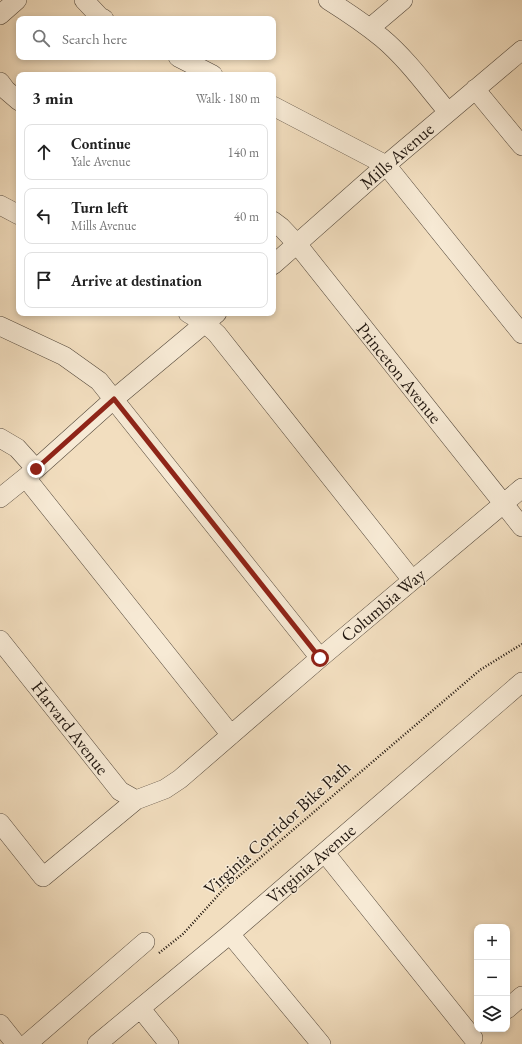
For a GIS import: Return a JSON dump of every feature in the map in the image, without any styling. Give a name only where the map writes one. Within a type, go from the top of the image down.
[{"type":"street","points":[[0,15],[17,0]]},
{"type":"street","points":[[84,0],[99,16]]},
{"type":"street","points":[[328,0],[370,28],[398,54],[448,112]]},
{"type":"street","points":[[370,28],[403,0]]},
{"type":"street","name":"Mills Avenue","points":[[276,262],[386,165],[522,50]]},
{"type":"street","points":[[184,60],[207,72]]},
{"type":"street","points":[[0,82],[6,90],[16,98]]},
{"type":"street","points":[[475,89],[522,146]]},
{"type":"street","points":[[276,108],[386,165],[522,334]]},
{"type":"street","points":[[0,205],[16,213]]},
{"type":"street","name":"Princeton Avenue","points":[[276,224],[297,244],[522,527]]},
{"type":"street","points":[[0,498],[31,473],[114,399],[211,318],[217,334],[412,580]]},
{"type":"street","points":[[0,326],[64,356],[99,381],[320,658]]},
{"type":"street","points":[[0,438],[17,448],[31,473],[231,735]]},
{"type":"street","name":"Columbia Way","points":[[0,823],[43,876],[143,797],[164,789],[180,779],[320,658],[522,488]]},
{"type":"street","name":"Harvard Avenue","points":[[0,640],[120,791],[143,797]]},
{"type":"street","name":"Virginia Avenue","points":[[97,1044],[230,934],[522,682]]},
{"type":"street","points":[[325,853],[474,1037]]},
{"type":"street","points":[[230,934],[321,1044]]},
{"type":"street","points":[[27,1044],[152,948]]},
{"type":"street","points":[[510,1006],[522,996]]},
{"type":"street","points":[[141,1009],[169,1044]]},
{"type":"path","name":"Virginia Corridor Bike Path","points":[[152,948],[183,934],[222,891],[239,876],[480,670],[522,644]]},
{"type":"route","points":[[36,469],[114,399],[320,658]]}]
